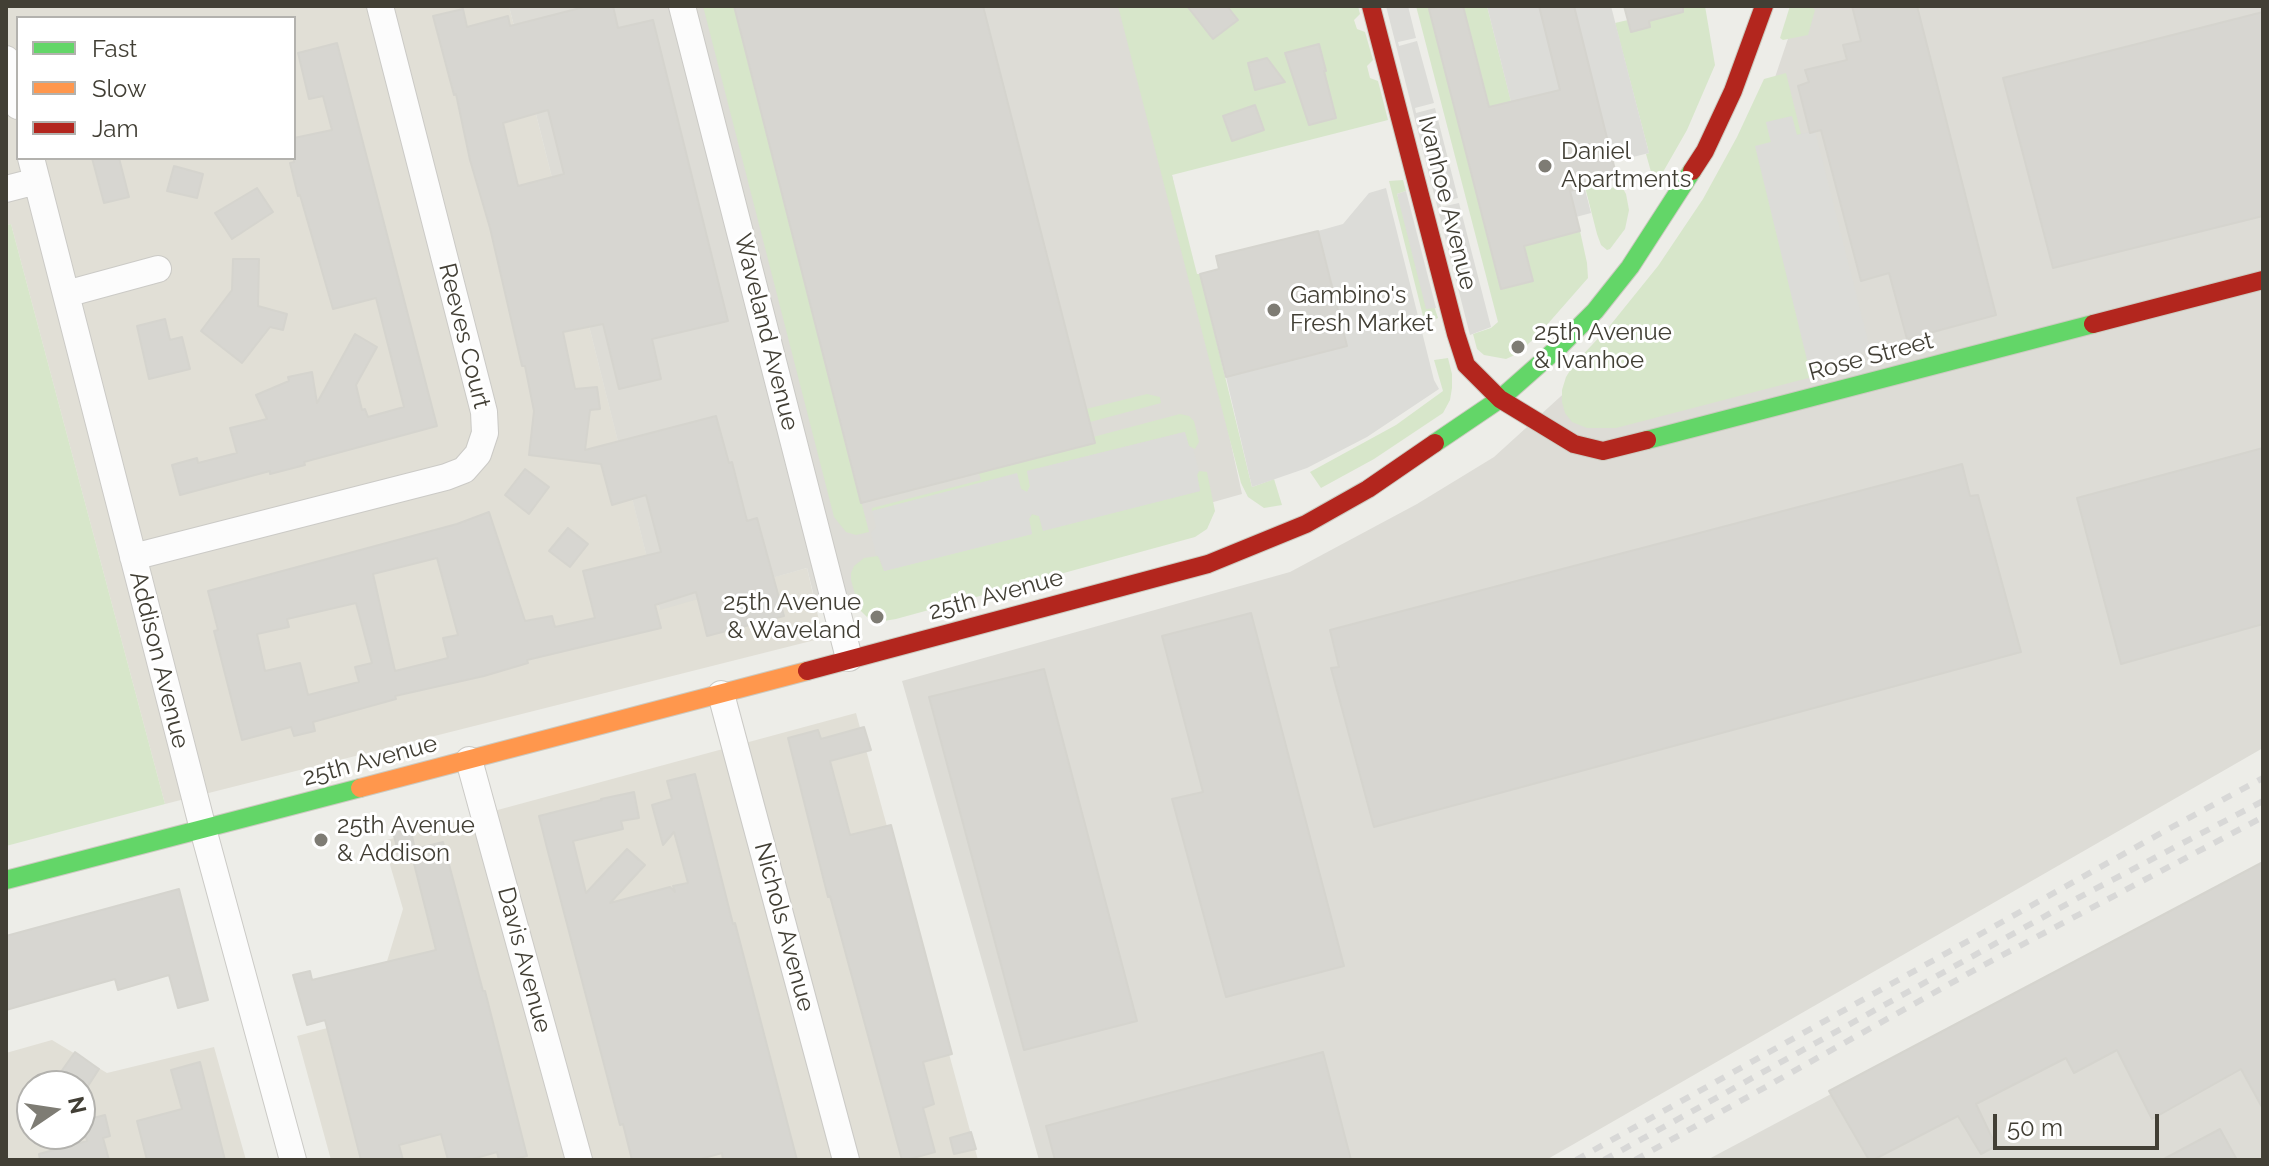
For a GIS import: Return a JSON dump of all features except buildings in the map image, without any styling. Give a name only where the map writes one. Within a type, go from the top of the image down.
[{"type":"street","name":"Reeves Court","points":[[133,557],[446,477],[464,470],[478,454],[485,433],[484,412],[380,6]]},
{"type":"street","name":"Waveland Avenue","points":[[682,6],[849,658]]},
{"type":"street","name":"Ivanhoe Avenue","points":[[1371,6],[1466,365],[1500,399]]},
{"type":"street","name":"25th Avenue","points":[[6,880],[721,694],[1220,559],[1306,524],[1356,496],[1500,399],[1595,311],[1630,267],[1705,151],[1733,91],[1764,6]]},
{"type":"street","points":[[6,59],[16,98]]},
{"type":"street","name":"Addison Avenue","points":[[34,169],[203,829],[293,1160]]},
{"type":"street","points":[[6,189],[34,169]]},
{"type":"street","points":[[66,294],[158,269]]},
{"type":"street","name":"Rose Street","points":[[1500,399],[1574,444],[1603,451],[2263,280]]},
{"type":"street","name":"Nichols Avenue","points":[[721,694],[846,1160]]},
{"type":"street","name":"Davis Avenue","points":[[469,760],[579,1160]]},
{"type":"shaded area","points":[[6,6],[509,6],[660,609],[807,568],[823,638],[165,804],[11,224],[6,225]]},
{"type":"shaded area","points":[[509,6],[1130,6],[1172,175],[1242,494],[860,601],[817,609],[807,568],[660,610]]},
{"type":"shaded area","points":[[1386,6],[1408,6],[1416,38],[1398,42],[1399,46],[1417,41],[1434,103],[1415,108],[1416,113],[1435,108],[1458,198],[1440,202],[1441,207],[1459,203],[1491,327],[1470,335]]},
{"type":"shaded area","points":[[1487,6],[1539,6],[1591,213],[1576,217],[1511,102]]},
{"type":"shaded area","points":[[1574,6],[1611,6],[1649,153],[1613,162]]},
{"type":"shaded area","points":[[1799,6],[2263,6],[2263,748],[1546,1160],[1039,1160],[902,681],[1290,572],[1417,504],[1494,457],[1593,367],[1765,107]]},
{"type":"shaded area","points":[[1792,116],[1797,135],[1815,131],[1870,349],[1855,354],[1853,360],[1822,368],[1816,361],[1807,360],[1755,146],[1771,142],[1766,122]]},
{"type":"shaded area","points":[[1386,188],[1434,380],[1439,389],[1367,437],[1307,468],[1252,487],[1226,377],[1347,346],[1318,231],[1343,224],[1369,193]]},
{"type":"shaded area","points":[[1406,191],[1436,308],[1426,309],[1397,194]]},
{"type":"shaded area","points":[[1185,432],[1199,471],[1200,491],[1043,531],[1039,516],[1032,514],[1029,519],[1032,534],[884,571],[876,555],[871,533],[876,527],[872,511],[1017,473],[1021,489],[1027,492],[1030,486],[1027,471]]},
{"type":"shaded area","points":[[856,713],[978,1160],[331,1160],[297,1036],[392,1011],[384,971],[403,909],[383,841]]},
{"type":"shaded area","points":[[2263,864],[2263,1160],[1707,1160]]},
{"type":"shaded area","points":[[52,1040],[107,1073],[214,1047],[246,1160],[6,1160],[6,1053]]},
{"type":"green space","points":[[703,6],[734,6],[869,532],[856,535],[846,532],[834,517]]},
{"type":"green space","points":[[1118,6],[1358,6],[1360,14],[1354,20],[1357,29],[1365,32],[1373,60],[1367,66],[1370,78],[1378,81],[1388,120],[1172,175],[1197,274],[1200,274],[1252,487],[1274,479],[1282,505],[1264,508],[1248,497],[1241,483]]},
{"type":"green space","points":[[1416,6],[1487,6],[1546,240],[1580,231],[1588,278],[1538,335],[1517,354],[1506,359],[1484,355],[1477,349],[1473,334],[1498,322]]},
{"type":"green space","points":[[1674,6],[1705,6],[1715,65],[1687,130],[1655,186],[1615,23],[1649,21],[1675,14]]},
{"type":"green space","points":[[1790,6],[1811,6],[1815,10],[1808,35],[1783,40],[1780,38]]},
{"type":"green space","points":[[1786,73],[1801,134],[1766,122],[1771,142],[1756,147],[1816,361],[1822,368],[1820,375],[1616,428],[1587,428],[1572,422],[1562,402],[1566,377],[1658,266],[1703,199],[1764,79]]},
{"type":"green space","points":[[1403,180],[1406,191],[1397,194],[1438,318],[1425,324],[1389,181]]},
{"type":"green space","points":[[1609,181],[1611,188],[1621,185],[1629,210],[1625,229],[1607,250],[1601,245],[1597,234],[1585,187]]},
{"type":"green space","points":[[11,224],[165,804],[6,846],[6,225]]},
{"type":"green space","points":[[1448,358],[1452,388],[1443,413],[1374,459],[1321,488],[1310,472],[1396,425],[1443,391],[1434,360]]},
{"type":"green space","points":[[1147,394],[1160,397],[1161,403],[1090,422],[1086,409]]},
{"type":"green space","points":[[1180,414],[1194,421],[1199,442],[1195,449],[1189,446],[1184,432],[1027,471],[1030,490],[1027,492],[1021,489],[1017,474],[872,511],[872,508],[981,480],[979,473],[1095,443],[1093,437]]},
{"type":"green space","points":[[1199,471],[1207,472],[1215,511],[1207,529],[1195,537],[896,619],[870,620],[859,609],[851,573],[864,558],[878,556],[884,571],[1032,534],[1029,519],[1032,514],[1039,516],[1043,530],[1200,491]]},
{"type":"railway","points":[[1576,1160],[2263,778]]},
{"type":"railway","points":[[1604,1160],[2076,899],[2263,801]]},
{"type":"railway","points":[[1635,1160],[1980,967],[2263,817]]},
{"type":"traffic: fast","points":[[1435,443],[1500,399],[1595,311],[1630,267],[1692,171]]},
{"type":"traffic: fast","points":[[1647,440],[2093,324]]},
{"type":"traffic: fast","points":[[6,880],[360,788]]},
{"type":"traffic: slow","points":[[360,788],[807,671]]},
{"type":"traffic: jam","points":[[1371,6],[1466,365],[1500,399],[1574,444],[1603,451],[1647,440]]},
{"type":"traffic: jam","points":[[1692,171],[1705,151],[1733,91],[1764,6]]},
{"type":"traffic: jam","points":[[2093,324],[2263,280]]},
{"type":"traffic: jam","points":[[807,671],[1208,564],[1306,524],[1368,489],[1435,443]]},
{"type":"place","name":"Daniel Apartments","points":[[1545,166]]},
{"type":"place","name":"Gambino's Fresh Market","points":[[1274,310]]},
{"type":"place","name":"25th Avenue & Ivanhoe","points":[[1518,347]]},
{"type":"place","name":"25th Avenue & Waveland","points":[[877,617]]},
{"type":"place","name":"25th Avenue & Addison","points":[[321,840]]}]
